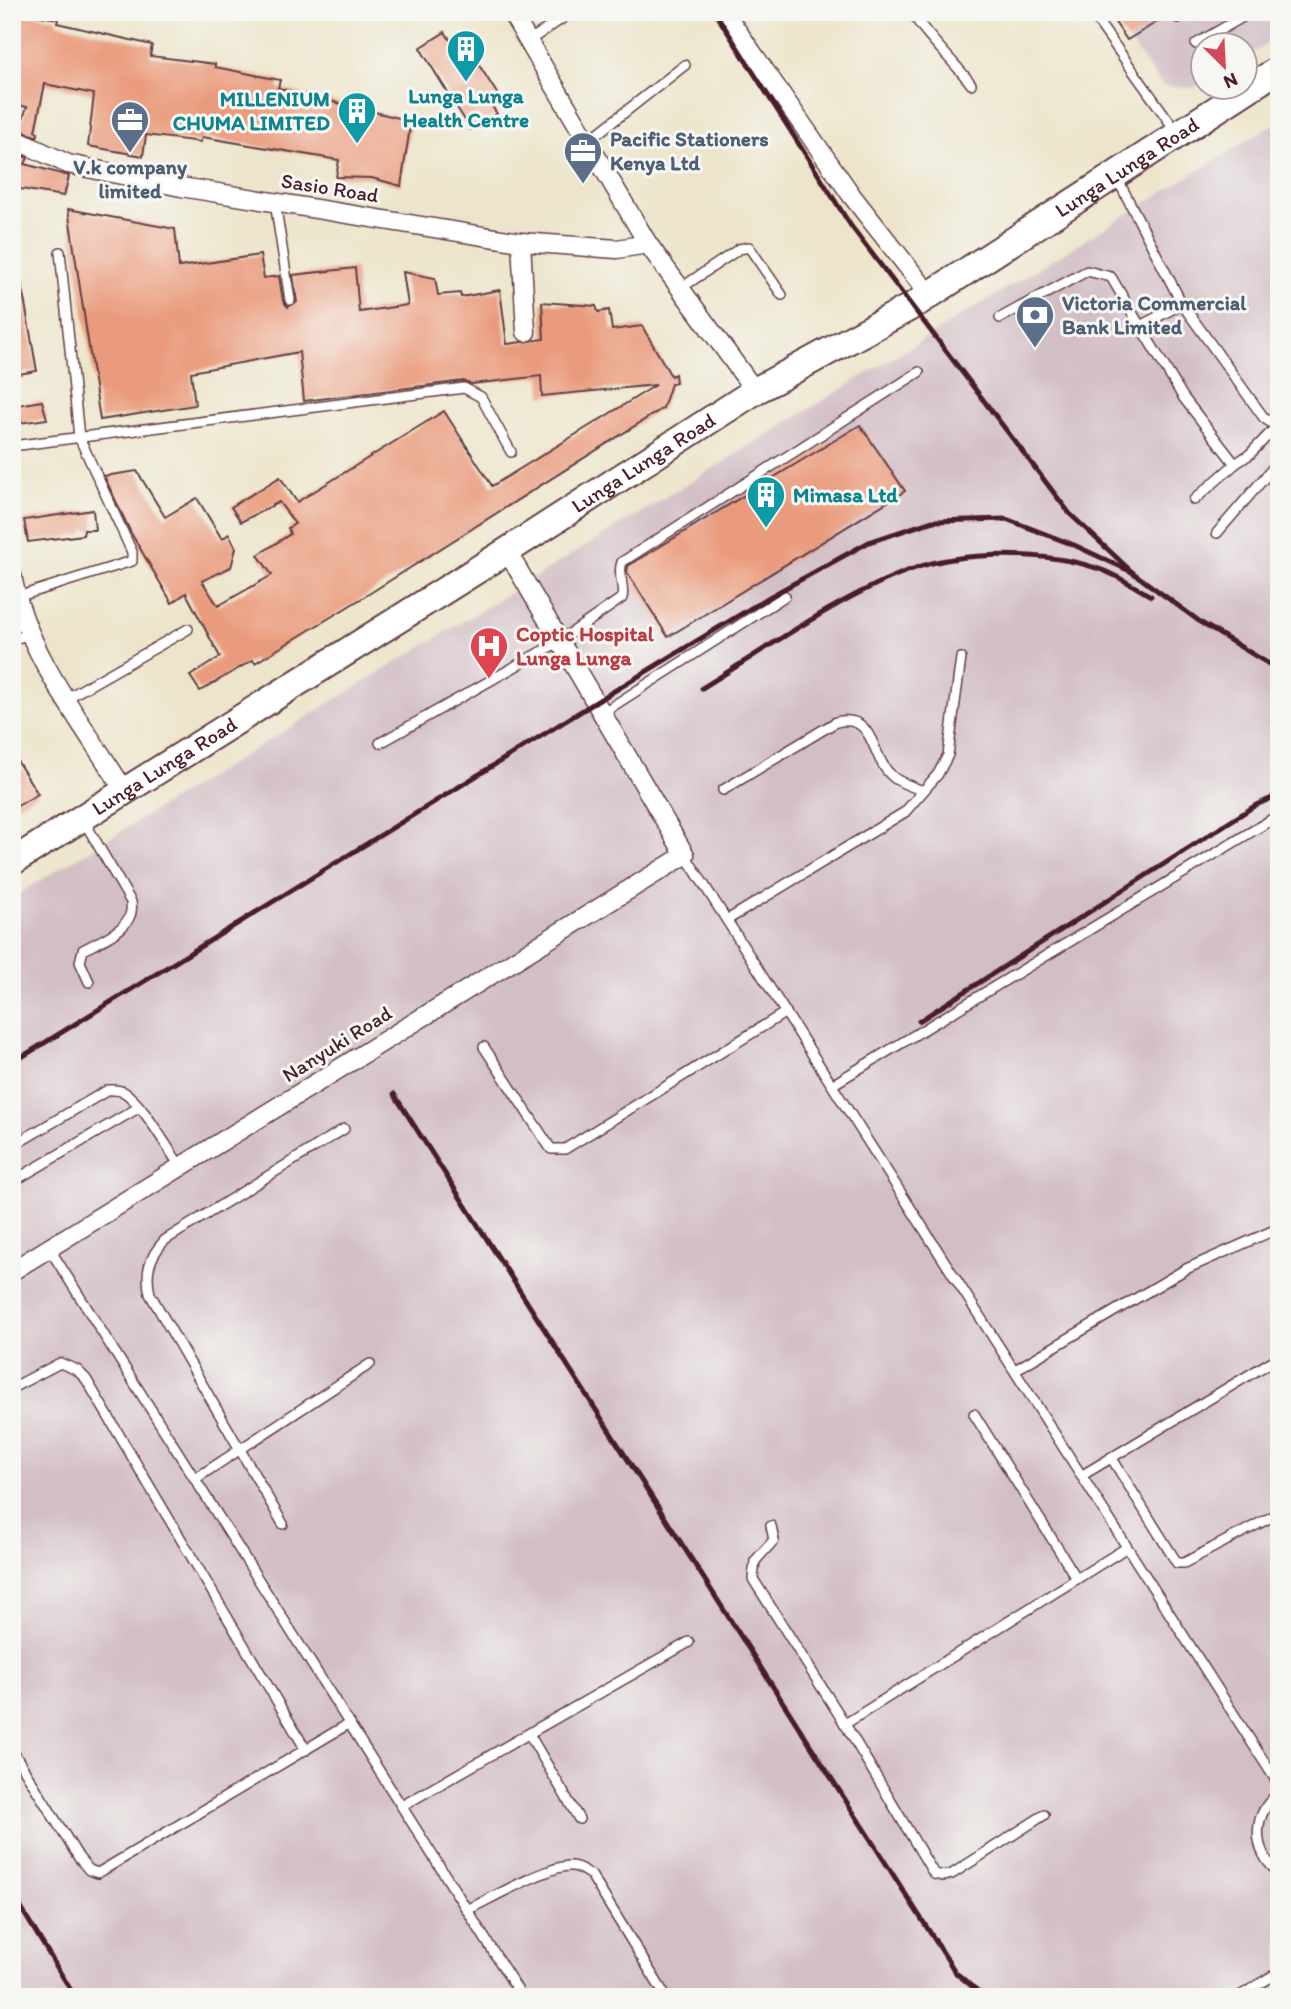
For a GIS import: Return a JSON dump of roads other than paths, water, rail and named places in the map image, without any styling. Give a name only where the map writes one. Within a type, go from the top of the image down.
[{"type":"main road","name":"Lunga Lunga Road","points":[[12,863],[755,391],[914,305],[1177,132],[1279,69]]},
{"type":"street","points":[[511,12],[648,244],[755,391]]},
{"type":"street","points":[[724,12],[852,196],[929,293]]},
{"type":"street","name":"Sasio Road","points":[[12,138],[68,163],[181,187],[520,242],[595,248],[634,248],[648,244]]},
{"type":"street","points":[[520,242],[526,332]]},
{"type":"street","points":[[507,551],[685,855]]},
{"type":"street","points":[[12,575],[21,637],[67,698],[126,793]]},
{"type":"street","name":"Nanyuki Road","points":[[12,1271],[685,855]]},
{"type":"lane","points":[[527,42],[572,12]]},
{"type":"lane","points":[[912,12],[914,21],[947,52],[971,84]]},
{"type":"lane","points":[[1091,12],[1177,132]]},
{"type":"lane","points":[[1178,18],[1187,12]]},
{"type":"lane","points":[[1217,32],[1251,12]]},
{"type":"lane","points":[[588,141],[685,65]]},
{"type":"lane","points":[[1115,173],[1182,304],[1264,418],[1278,427],[1251,454],[1235,464],[1194,500]]},
{"type":"lane","points":[[275,202],[290,300]]},
{"type":"lane","points":[[681,288],[739,249],[749,247],[782,295]]},
{"type":"lane","points":[[16,597],[132,561],[132,552],[79,437],[60,251]]},
{"type":"lane","points":[[1000,318],[1087,271],[1111,277],[1183,397],[1235,464]]},
{"type":"lane","points":[[1140,326],[1182,304]]},
{"type":"lane","points":[[380,743],[560,642],[622,598],[624,592],[619,570],[622,562],[919,372]]},
{"type":"lane","points":[[12,446],[464,388],[481,397],[511,452]]},
{"type":"lane","points":[[1217,533],[1279,461]]},
{"type":"lane","points":[[603,713],[785,596]]},
{"type":"lane","points":[[67,698],[188,629]]},
{"type":"lane","points":[[727,920],[905,812],[948,755],[961,658]]},
{"type":"lane","points":[[723,790],[836,722],[851,719],[862,723],[892,777],[923,791]]},
{"type":"lane","points":[[832,1085],[1279,815]]},
{"type":"lane","points":[[83,819],[131,902],[133,911],[131,920],[83,950],[80,962],[89,982]]},
{"type":"lane","points":[[685,855],[1279,1785]]},
{"type":"lane","points":[[484,1046],[551,1149],[565,1149],[786,1012]]},
{"type":"lane","points":[[12,1146],[108,1090],[118,1089],[126,1093],[181,1167]]},
{"type":"lane","points":[[12,1182],[138,1108]]},
{"type":"lane","points":[[283,1524],[150,1294],[146,1275],[154,1252],[165,1240],[344,1129]]},
{"type":"lane","points":[[1014,1370],[1186,1269],[1279,1228]]},
{"type":"lane","points":[[49,1248],[522,1997]]},
{"type":"lane","points":[[1081,1476],[1279,1357]]},
{"type":"lane","points":[[12,1388],[60,1363],[77,1370],[86,1378],[306,1750]]},
{"type":"lane","points":[[195,1479],[370,1364]]},
{"type":"lane","points":[[974,1414],[1077,1579]]},
{"type":"lane","points":[[1111,1457],[1177,1563],[1184,1563],[1279,1513]]},
{"type":"lane","points":[[771,1526],[774,1540],[755,1561],[753,1579],[845,1724],[934,1874],[953,1874],[1044,1815]]},
{"type":"lane","points":[[845,1724],[1126,1548]]},
{"type":"lane","points":[[402,1807],[689,1642]]},
{"type":"lane","points":[[12,1750],[79,1858],[89,1870],[98,1873],[350,1723]]},
{"type":"lane","points":[[529,1734],[579,1819]]},
{"type":"lane","points":[[1279,1793],[1262,1812],[1258,1840],[1262,1854],[1279,1873]]},
{"type":"lane","points":[[467,1910],[553,1870],[568,1865],[580,1868],[591,1875],[666,1997]]},
{"type":"lane","points":[[1238,1997],[1279,1972]]},
{"type":"railway","points":[[715,12],[851,226],[1070,514],[1132,572],[1203,624],[1279,670]]},
{"type":"railway","points":[[12,1063],[596,702],[771,596],[869,542],[933,521],[1006,519],[1074,545],[1132,572]]},
{"type":"railway","points":[[702,688],[857,594],[931,563],[1004,555],[1055,559],[1106,572],[1151,596]]},
{"type":"railway","points":[[919,1021],[1256,805],[1279,795]]},
{"type":"railway","points":[[394,1094],[956,1973],[985,1997]]},
{"type":"railway","points":[[12,1893],[75,1997]]},
{"type":"place","name":"Lunga Lunga Health Centre","points":[[466,83]]},
{"type":"place","name":"MILLENIUM CHUMA LIMITED","points":[[357,145]]},
{"type":"place","name":"V.k company limited","points":[[130,154]]},
{"type":"place","name":"Pacific Stationers Kenya Ltd","points":[[583,185]]},
{"type":"place","name":"Victoria Commercial Bank Limited","points":[[1035,349]]},
{"type":"place","name":"Mimasa Ltd","points":[[766,529]]},
{"type":"place","name":"Coptic Hospital Lunga Lunga","points":[[489,680]]}]
